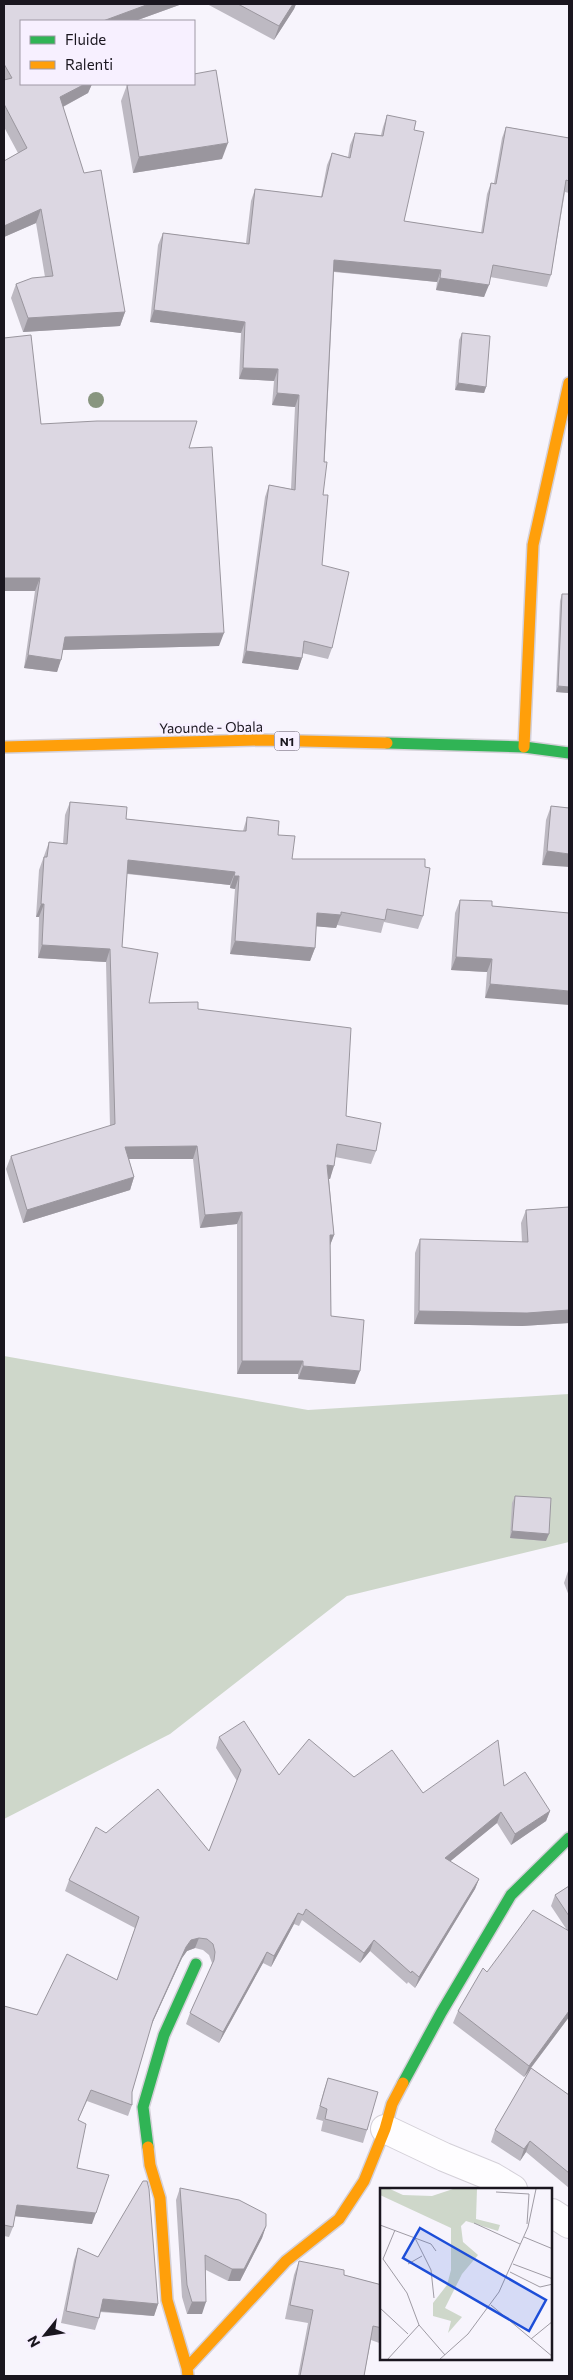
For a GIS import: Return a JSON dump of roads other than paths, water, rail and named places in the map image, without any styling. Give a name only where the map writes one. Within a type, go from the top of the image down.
[{"type":"main road","points":[[524,747],[533,545],[569,383]]},
{"type":"main road","name":"Yaounde - Obala","points":[[4,747],[260,740],[524,747],[569,754]]},
{"type":"main road","points":[[187,2372],[286,2261],[339,2219],[364,2181],[397,2096],[441,2013],[511,1895],[569,1838]]},
{"type":"main road","points":[[187,2372],[168,2300],[160,2198],[150,2165],[143,2106],[164,2035],[196,1964]]},
{"type":"street","points":[[385,2130],[444,2157],[493,2176],[511,2188]]},
{"type":"street","points":[[553,2213],[569,2224]]}]
